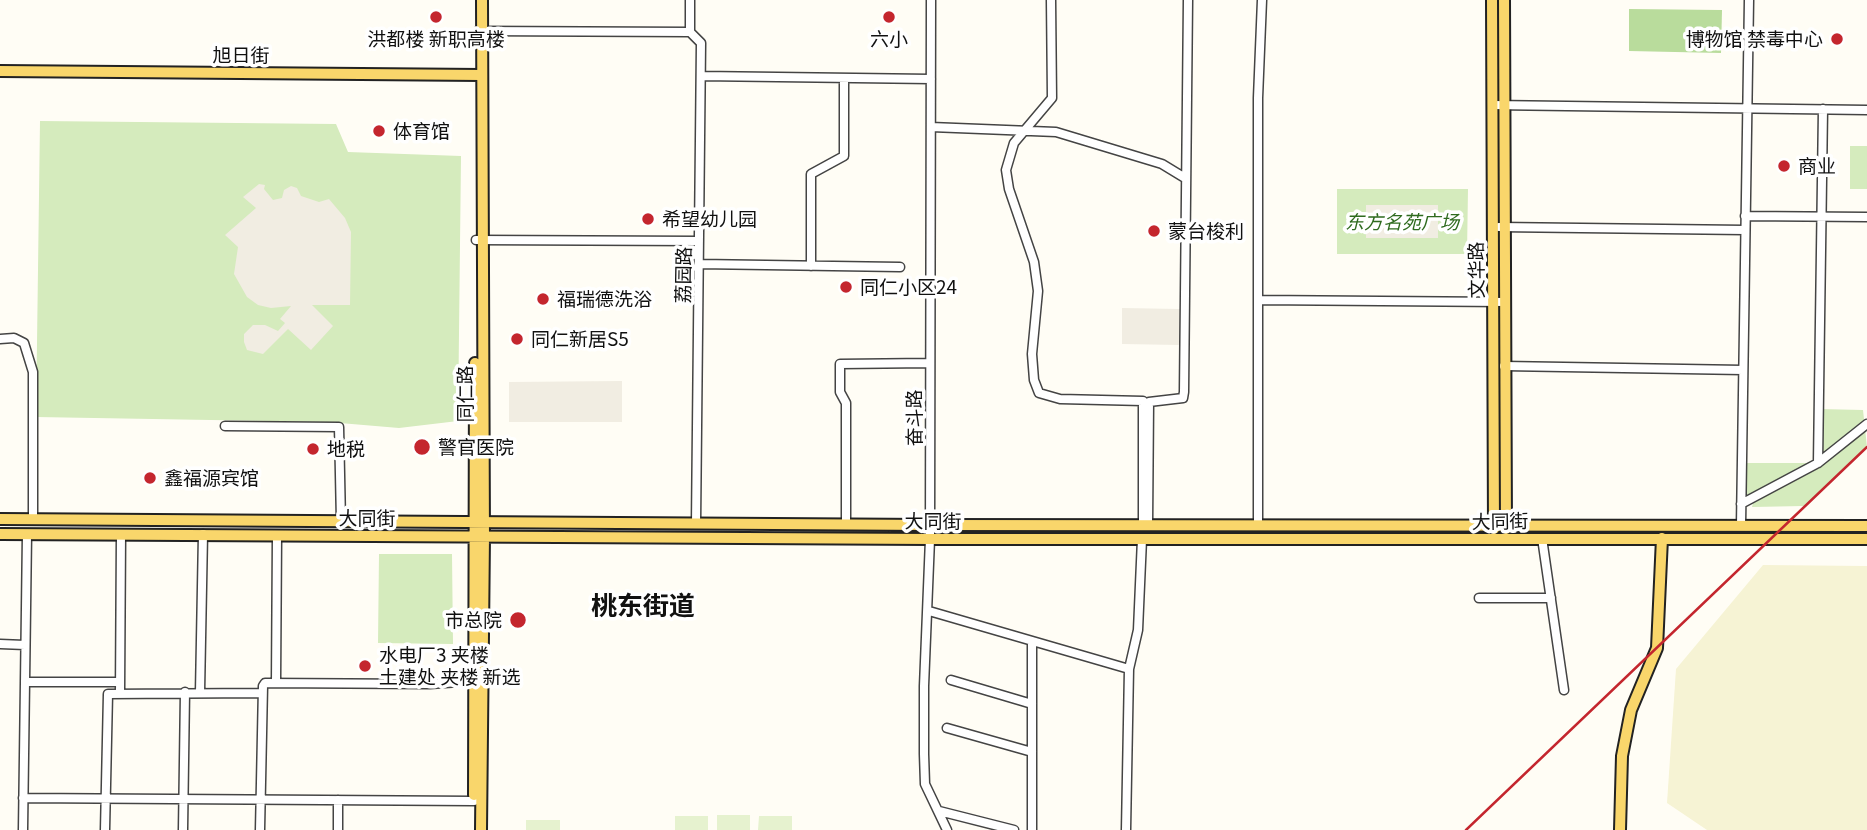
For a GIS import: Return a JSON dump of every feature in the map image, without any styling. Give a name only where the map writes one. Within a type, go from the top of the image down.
[{"type":"main road","name":"同仁路","points":[[480,0],[481,830]]},
{"type":"main road","name":"文华路","points":[[1492,0],[1493,227],[1504,366],[1500,524]]},
{"type":"main road","name":"文华路","points":[[1500,524],[1499,302],[1505,226],[1504,0]]},
{"type":"main road","name":"旭日街","points":[[0,71],[479,75]]},
{"type":"main road","name":"大同街","points":[[0,519],[929,525],[1867,526]]},
{"type":"main road","points":[[1500,524],[1500,539]]},
{"type":"main road","name":"大同街","points":[[0,534],[930,539],[1867,539]]},
{"type":"main road","name":"同仁路","points":[[474,830],[474,681],[479,536]]},
{"type":"main road","points":[[1620,830],[1622,756],[1630,710],[1657,648],[1662,538]]},
{"type":"street","name":"荔园路","points":[[690,0],[690,32],[701,43],[696,524]]},
{"type":"street","name":"奋斗路","points":[[931,0],[930,539],[929,611],[923,686],[925,784],[947,830]]},
{"type":"street","points":[[1051,0],[1052,98],[1009,153],[1006,170],[1009,189],[1034,262],[1038,291],[1032,354],[1034,380],[1039,393],[1060,399],[1143,401],[1146,525]]},
{"type":"street","points":[[1146,525],[1149,402],[1183,398],[1184,392],[1188,0]]},
{"type":"street","points":[[1258,526],[1262,0]]},
{"type":"street","points":[[1741,525],[1749,0]]},
{"type":"street","points":[[480,31],[690,32]]},
{"type":"street","points":[[701,76],[931,79]]},
{"type":"street","points":[[811,266],[811,174],[845,156],[844,78]]},
{"type":"street","points":[[1492,104],[1867,110]]},
{"type":"street","points":[[1818,463],[1823,109]]},
{"type":"street","points":[[931,127],[1056,132],[1162,164],[1185,178]]},
{"type":"street","points":[[1745,216],[1867,218]]},
{"type":"street","points":[[1493,227],[1745,230]]},
{"type":"street","points":[[479,239],[699,241]]},
{"type":"street","points":[[699,264],[901,267]]},
{"type":"street","points":[[1258,300],[1499,302]]},
{"type":"street","points":[[0,339],[14,338],[24,343],[33,372],[33,519]]},
{"type":"street","points":[[846,524],[846,403],[840,392],[840,364],[929,363]]},
{"type":"street","points":[[1504,366],[1742,370]]},
{"type":"street","points":[[1741,504],[1818,463],[1867,424]]},
{"type":"street","points":[[225,426],[339,427],[341,522]]},
{"type":"street","points":[[23,830],[27,534]]},
{"type":"street","points":[[120,693],[121,534]]},
{"type":"street","points":[[200,692],[203,534]]},
{"type":"street","points":[[276,682],[277,536]]},
{"type":"street","points":[[1542,538],[1564,690]]},
{"type":"street","points":[[1126,830],[1129,669],[1138,630],[1142,539]]},
{"type":"street","points":[[1479,598],[1551,598]]},
{"type":"street","points":[[929,611],[1129,669]]},
{"type":"street","points":[[1032,641],[1032,830]]},
{"type":"street","points":[[0,645],[25,645]]},
{"type":"street","points":[[951,680],[1032,704]]},
{"type":"street","points":[[260,830],[262,693],[265,683],[430,684],[474,681]]},
{"type":"street","points":[[25,682],[120,682]]},
{"type":"street","points":[[183,830],[185,692]]},
{"type":"street","points":[[105,830],[108,694],[262,693]]},
{"type":"street","points":[[947,728],[1032,752]]},
{"type":"street","points":[[23,798],[474,801]]},
{"type":"street","points":[[338,800],[338,830]]},
{"type":"street","points":[[939,811],[1014,830]]},
{"type":"shaded area","points":[[259,184],[265,185],[264,189],[273,200],[282,198],[284,190],[291,186],[297,188],[301,196],[319,202],[329,199],[345,218],[351,232],[350,305],[312,305],[333,326],[311,350],[288,329],[263,354],[247,350],[244,342],[244,334],[253,325],[265,325],[278,331],[285,323],[280,319],[291,306],[271,308],[258,305],[247,297],[234,274],[238,247],[225,235],[256,208],[243,197]]},
{"type":"shaded area","points":[[1366,205],[1438,205],[1438,238],[1366,238]]},
{"type":"shaded area","points":[[1122,308],[1180,309],[1180,345],[1122,344]]},
{"type":"shaded area","points":[[622,381],[622,422],[509,422],[509,382]]},
{"type":"shaded area","points":[[1763,565],[1867,566],[1867,830],[1707,830],[1667,803],[1676,669]]},
{"type":"green space","points":[[1629,9],[1722,10],[1721,53],[1629,51]]},
{"type":"green space","points":[[40,121],[336,124],[348,152],[461,156],[458,421],[399,428],[328,422],[36,417]]},
{"type":"green space","points":[[1850,146],[1867,146],[1867,189],[1850,189]]},
{"type":"green space","name":"东方名苑广场","points":[[1337,189],[1468,189],[1467,254],[1337,254]]},
{"type":"green space","points":[[1819,409],[1863,410],[1867,447],[1804,506],[1752,507],[1754,499],[1741,504],[1742,463],[1818,463]]},
{"type":"green space","points":[[379,554],[452,554],[453,644],[378,643]]},
{"type":"green space","points":[[717,815],[750,815],[750,830],[717,830]]},
{"type":"green space","points":[[675,816],[708,816],[708,830],[675,830]]},
{"type":"green space","points":[[759,816],[792,816],[792,830],[758,830]]},
{"type":"green space","points":[[526,820],[560,820],[560,830],[526,830]]},
{"type":"railway","points":[[1466,830],[1867,447]]},
{"type":"place","name":"洪都楼 新职高楼","points":[[436,17]]},
{"type":"place","name":"六小","points":[[889,17]]},
{"type":"place","name":"博物馆 禁毒中心","points":[[1837,39]]},
{"type":"place","name":"体育馆","points":[[379,131]]},
{"type":"place","name":"商业","points":[[1784,166]]},
{"type":"place","name":"希望幼儿园","points":[[648,219]]},
{"type":"place","name":"蒙台梭利","points":[[1154,231]]},
{"type":"place","name":"同仁小区24","points":[[846,287]]},
{"type":"place","name":"福瑞德洗浴","points":[[543,299]]},
{"type":"place","name":"同仁新居S5","points":[[517,339]]},
{"type":"place","name":"警官医院","points":[[422,447]]},
{"type":"place","name":"地税","points":[[313,449]]},
{"type":"place","name":"鑫福源宾馆","points":[[150,478]]},
{"type":"place","name":"市总院","points":[[518,620]]},
{"type":"place","name":"水电厂3 夹楼 土建处 夹楼 新选","points":[[365,666]]},
{"type":"district","name":"桃东街道","points":[[643,605]]}]
